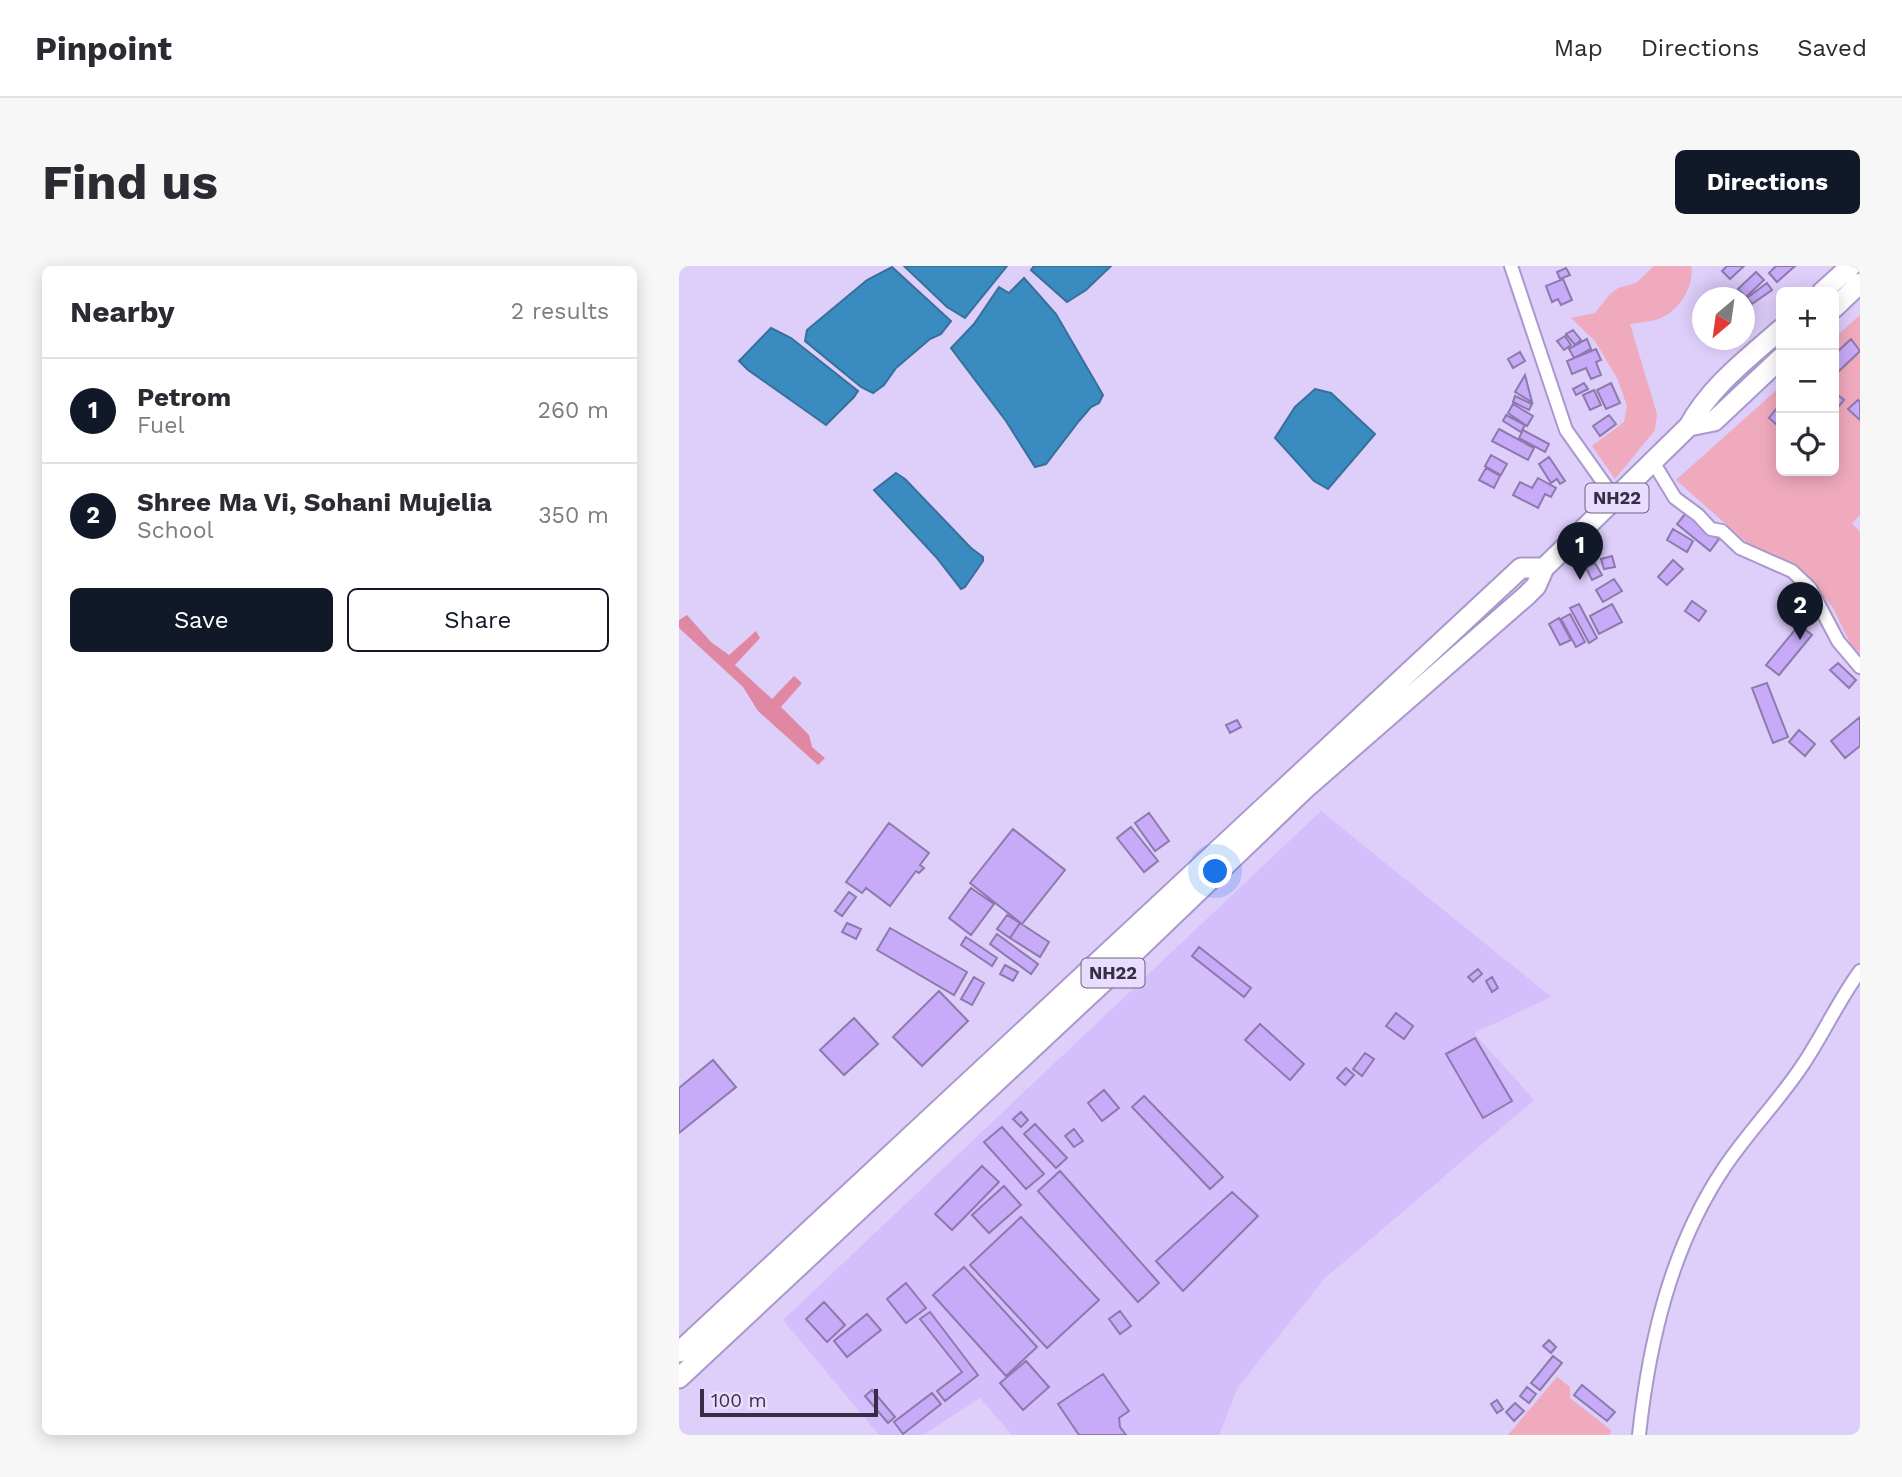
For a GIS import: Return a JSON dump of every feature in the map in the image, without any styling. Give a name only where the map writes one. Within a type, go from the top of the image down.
[{"type":"highway","points":[[1828,287],[1851,266]]},
{"type":"highway","points":[[1839,303],[1860,283]]},
{"type":"highway","name":"NH22","points":[[679,1378],[1115,971],[1307,787],[1526,596],[1536,586],[1544,568],[1689,426],[1702,404],[1730,374],[1776,333]]},
{"type":"highway","name":"NH22","points":[[1689,426],[1714,421],[1776,363]]},
{"type":"highway","name":"NH22","points":[[679,1352],[1521,568],[1544,568]]},
{"type":"street","points":[[1511,266],[1566,430],[1615,499]]},
{"type":"street","points":[[1653,462],[1675,498],[1711,528],[1722,531],[1740,548],[1792,571],[1809,588],[1838,641],[1860,667]]},
{"type":"street","points":[[1639,1435],[1643,1394],[1660,1313],[1694,1217],[1725,1166],[1803,1065],[1860,971]]},
{"type":"shaded area","points":[[1654,266],[1691,266],[1691,280],[1685,295],[1669,313],[1655,320],[1630,324],[1657,414],[1655,430],[1615,479],[1592,446],[1624,422],[1627,406],[1618,380],[1595,341],[1571,318],[1595,313],[1610,294],[1618,288],[1636,283]]},
{"type":"shaded area","points":[[1860,315],[1860,349],[1851,340],[1839,351],[1839,334]]},
{"type":"shaded area","points":[[1860,351],[1860,402],[1857,400],[1849,409],[1860,420],[1860,515],[1852,523],[1860,532],[1860,653],[1851,645],[1832,606],[1804,574],[1753,548],[1676,480],[1776,390],[1776,409],[1769,418],[1776,424],[1776,476],[1839,476],[1839,406],[1844,400],[1839,396],[1839,371]]},
{"type":"shaded area","points":[[687,615],[711,642],[729,655],[756,631],[760,638],[735,665],[772,699],[794,676],[802,683],[781,707],[809,735],[812,747],[825,758],[818,765],[758,711],[743,687],[679,628],[679,620]]},
{"type":"shaded area","points":[[1321,811],[1551,997],[1474,1033],[1534,1100],[1325,1278],[1238,1387],[1219,1435],[1012,1435],[980,1398],[923,1435],[879,1435],[783,1320]]},
{"type":"shaded area","points":[[1557,1377],[1570,1387],[1570,1398],[1611,1430],[1610,1435],[1508,1435]]},
{"type":"water","points":[[904,266],[1007,266],[965,318],[947,307]]},
{"type":"water","points":[[1034,266],[1111,266],[1086,290],[1067,302],[1031,270]]},
{"type":"water","points":[[892,267],[951,321],[941,334],[930,339],[896,368],[884,385],[873,393],[861,387],[805,341],[807,330],[867,280]]},
{"type":"water","points":[[1024,278],[1056,314],[1103,395],[1046,464],[1035,467],[1006,421],[951,348],[974,324],[999,287],[1009,293]]},
{"type":"water","points":[[771,328],[791,338],[858,391],[826,425],[739,361]]},
{"type":"water","points":[[1315,389],[1331,393],[1375,434],[1328,489],[1314,481],[1275,438],[1295,407]]},
{"type":"water","points":[[896,473],[983,557],[965,587],[961,589],[936,557],[874,490]]},
{"type":"building","points":[[1727,266],[1744,266],[1730,279],[1722,271]]},
{"type":"building","points":[[1776,266],[1795,266],[1777,282],[1769,273]]},
{"type":"building","points":[[1566,268],[1570,275],[1560,279],[1557,272]]},
{"type":"building","points":[[1756,272],[1764,280],[1755,288],[1740,287]]},
{"type":"building","points":[[1563,279],[1572,300],[1561,305],[1558,299],[1552,302],[1546,286]]},
{"type":"building","points":[[1767,283],[1772,290],[1755,302],[1755,292]]},
{"type":"building","points":[[1573,330],[1581,340],[1575,345],[1566,334]]},
{"type":"building","points":[[1565,336],[1571,345],[1564,350],[1557,341]]},
{"type":"building","points":[[1587,339],[1591,349],[1574,358],[1569,349]]},
{"type":"building","points":[[1851,339],[1860,351],[1839,371],[1839,350]]},
{"type":"building","points":[[1596,349],[1601,360],[1596,362],[1601,375],[1591,379],[1586,368],[1572,374],[1567,361]]},
{"type":"building","points":[[1520,352],[1525,361],[1513,368],[1508,359]]},
{"type":"building","points":[[1525,375],[1532,402],[1515,392]]},
{"type":"building","points":[[1584,383],[1588,389],[1576,395],[1573,389]]},
{"type":"building","points":[[1611,383],[1620,403],[1606,409],[1597,390]]},
{"type":"building","points":[[1594,390],[1601,405],[1590,410],[1583,395]]},
{"type":"building","points":[[1515,396],[1532,404],[1529,410],[1513,402]]},
{"type":"building","points":[[1858,400],[1860,402],[1860,420],[1848,409]]},
{"type":"building","points":[[1513,404],[1533,416],[1527,426],[1508,413]]},
{"type":"building","points":[[1776,409],[1776,424],[1769,418]]},
{"type":"building","points":[[1506,415],[1525,425],[1521,432],[1503,421]]},
{"type":"building","points":[[1609,415],[1616,424],[1600,436],[1593,426]]},
{"type":"building","points":[[1499,429],[1534,448],[1528,460],[1492,441]]},
{"type":"building","points":[[1523,430],[1549,444],[1545,452],[1519,438]]},
{"type":"building","points":[[1491,455],[1507,464],[1501,475],[1485,466]]},
{"type":"building","points":[[1549,457],[1565,481],[1560,484],[1557,479],[1551,483],[1539,464]]},
{"type":"building","points":[[1486,468],[1500,476],[1494,488],[1479,480]]},
{"type":"building","points":[[1538,478],[1556,488],[1551,497],[1545,494],[1538,508],[1513,495],[1520,482],[1532,488]]},
{"type":"building","points":[[1686,513],[1719,539],[1710,551],[1677,524]]},
{"type":"building","points":[[1673,529],[1693,541],[1687,552],[1667,540]]},
{"type":"building","points":[[1612,556],[1615,567],[1604,569],[1601,559]]},
{"type":"building","points":[[1673,560],[1683,569],[1667,585],[1658,577]]},
{"type":"building","points":[[1595,563],[1602,575],[1592,580],[1586,568]]},
{"type":"building","points":[[1614,579],[1622,591],[1603,602],[1596,590]]},
{"type":"building","points":[[1692,601],[1706,611],[1699,621],[1685,611]]},
{"type":"building","points":[[1579,604],[1597,638],[1589,643],[1570,608]]},
{"type":"building","points":[[1612,604],[1622,622],[1599,634],[1590,616]]},
{"type":"building","points":[[1570,614],[1585,642],[1576,647],[1561,619]]},
{"type":"building","points":[[1559,618],[1571,640],[1560,645],[1549,624]]},
{"type":"building","points":[[1799,625],[1812,635],[1779,675],[1766,665]]},
{"type":"building","points":[[1838,663],[1856,680],[1849,688],[1830,670]]},
{"type":"building","points":[[1767,683],[1788,737],[1773,743],[1752,688]]},
{"type":"building","points":[[1860,717],[1860,746],[1845,758],[1831,741]]},
{"type":"building","points":[[1237,720],[1241,727],[1230,733],[1226,725]]},
{"type":"building","points":[[1799,730],[1815,744],[1805,756],[1789,742]]},
{"type":"building","points":[[1149,813],[1169,841],[1155,851],[1135,823]]},
{"type":"building","points":[[889,823],[929,853],[920,865],[924,868],[919,873],[916,871],[890,906],[866,888],[862,893],[846,882]]},
{"type":"building","points":[[1131,827],[1158,861],[1144,872],[1117,838]]},
{"type":"building","points":[[1013,829],[1065,870],[1022,924],[970,883]]},
{"type":"building","points":[[971,888],[994,904],[971,935],[949,918]]},
{"type":"building","points":[[849,892],[856,897],[842,916],[835,911]]},
{"type":"building","points":[[1007,915],[1020,923],[1010,938],[997,929]]},
{"type":"building","points":[[847,923],[861,929],[856,939],[842,932]]},
{"type":"building","points":[[1020,923],[1049,942],[1040,957],[1010,938]]},
{"type":"building","points":[[890,928],[967,972],[954,995],[877,950]]},
{"type":"building","points":[[997,934],[1038,964],[1031,974],[990,944]]},
{"type":"building","points":[[966,937],[997,958],[992,966],[961,945]]},
{"type":"building","points":[[1199,947],[1251,988],[1244,997],[1192,956]]},
{"type":"building","points":[[1005,965],[1018,972],[1013,981],[1000,974]]},
{"type":"building","points":[[1478,969],[1482,974],[1473,982],[1468,977]]},
{"type":"building","points":[[974,977],[984,983],[972,1005],[961,999]]},
{"type":"building","points":[[1492,977],[1498,988],[1492,992],[1486,981]]},
{"type":"building","points":[[939,991],[968,1021],[922,1066],[893,1037]]},
{"type":"building","points":[[1396,1013],[1413,1026],[1404,1039],[1386,1026]]},
{"type":"building","points":[[854,1018],[878,1044],[844,1075],[820,1050]]},
{"type":"building","points":[[1260,1024],[1304,1064],[1290,1080],[1245,1040]]},
{"type":"building","points":[[1475,1038],[1512,1101],[1483,1118],[1446,1054]]},
{"type":"building","points":[[1365,1053],[1374,1059],[1362,1076],[1353,1069]]},
{"type":"building","points":[[713,1060],[736,1087],[679,1133],[679,1088]]},
{"type":"building","points":[[1346,1068],[1354,1075],[1345,1085],[1337,1078]]},
{"type":"building","points":[[1104,1090],[1119,1108],[1102,1121],[1088,1103]]},
{"type":"building","points":[[1144,1096],[1223,1177],[1210,1189],[1132,1107]]},
{"type":"building","points":[[1021,1112],[1028,1120],[1021,1127],[1013,1119]]},
{"type":"building","points":[[1035,1124],[1067,1158],[1056,1168],[1024,1134]]},
{"type":"building","points":[[1002,1127],[1044,1174],[1026,1189],[984,1142]]},
{"type":"building","points":[[1074,1129],[1083,1141],[1074,1147],[1065,1136]]},
{"type":"building","points":[[982,1166],[999,1182],[952,1230],[935,1214]]},
{"type":"building","points":[[1060,1171],[1159,1283],[1138,1302],[1038,1191]]},
{"type":"building","points":[[1004,1186],[1021,1205],[989,1233],[972,1215]]},
{"type":"building","points":[[1232,1192],[1258,1216],[1183,1291],[1156,1261]]},
{"type":"building","points":[[1021,1217],[1099,1300],[1047,1348],[970,1265]]},
{"type":"building","points":[[964,1267],[1037,1347],[1006,1376],[933,1295]]},
{"type":"building","points":[[906,1283],[926,1308],[906,1323],[887,1299]]},
{"type":"building","points":[[824,1302],[845,1325],[827,1342],[806,1319]]},
{"type":"building","points":[[1120,1311],[1131,1326],[1120,1334],[1109,1319]]},
{"type":"building","points":[[930,1312],[978,1375],[945,1401],[937,1391],[962,1372],[920,1319]]},
{"type":"building","points":[[867,1314],[881,1330],[847,1357],[834,1341]]},
{"type":"building","points":[[1549,1340],[1556,1347],[1551,1353],[1543,1346]]},
{"type":"building","points":[[1553,1356],[1562,1363],[1540,1390],[1531,1383]]},
{"type":"building","points":[[1026,1361],[1049,1387],[1023,1410],[1000,1383]]},
{"type":"building","points":[[1103,1374],[1129,1411],[1119,1418],[1120,1427],[1126,1435],[1079,1435],[1058,1404]]},
{"type":"building","points":[[1582,1385],[1615,1412],[1607,1421],[1574,1395]]},
{"type":"building","points":[[1527,1387],[1536,1394],[1529,1403],[1520,1396]]},
{"type":"building","points":[[872,1390],[895,1417],[888,1423],[865,1396]]},
{"type":"building","points":[[932,1393],[941,1404],[903,1434],[894,1422]]},
{"type":"building","points":[[1497,1400],[1503,1409],[1497,1413],[1491,1404]]},
{"type":"building","points":[[1515,1403],[1524,1411],[1514,1421],[1506,1412]]},
{"type":"place","name":"Petrom","points":[[1580,580]]},
{"type":"place","name":"Shree Ma Vi, Sohani Mujelia","points":[[1800,640]]}]
